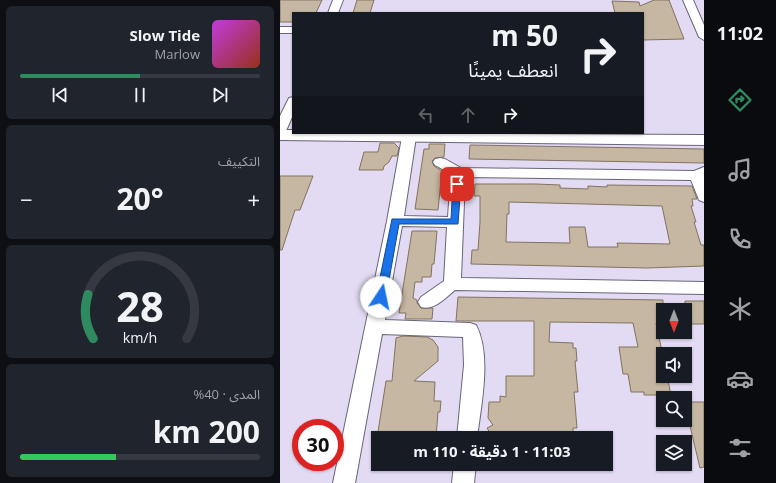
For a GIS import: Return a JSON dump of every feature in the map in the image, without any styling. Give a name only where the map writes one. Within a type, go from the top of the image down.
[{"type":"street","points":[[333,12],[338,0]]},
{"type":"street","points":[[688,0],[704,37]]},
{"type":"street","points":[[280,30],[292,30]]},
{"type":"street","points":[[280,130],[292,103]]},
{"type":"street","points":[[280,135],[704,140]]},
{"type":"street","points":[[344,483],[375,328],[409,137]]},
{"type":"street","points":[[440,162],[458,172],[700,174],[704,197]]},
{"type":"street","points":[[452,284],[458,172]]},
{"type":"street","points":[[395,221],[455,222]]},
{"type":"street","points":[[427,302],[452,284],[704,288]]},
{"type":"street","points":[[375,328],[470,330],[473,335],[474,351],[468,431]]},
{"type":"street","points":[[463,483],[464,471]]},
{"type":"building","points":[[280,0],[322,0],[316,12],[292,12],[292,22],[280,22]]},
{"type":"building","points":[[357,0],[374,0],[370,12],[353,12]]},
{"type":"building","points":[[654,0],[669,0],[684,39],[644,40],[644,12],[615,12],[612,1],[639,2],[640,6]]},
{"type":"building","points":[[380,143],[394,143],[399,148],[397,156],[392,156],[389,162],[384,166],[383,170],[359,170],[364,152],[378,152]]},
{"type":"building","points":[[429,144],[445,144],[444,157],[435,158],[432,161],[434,166],[442,171],[438,210],[415,209],[424,149],[429,149]]},
{"type":"building","points":[[470,145],[704,149],[704,163],[469,159]]},
{"type":"building","points":[[280,176],[313,176],[300,210],[295,210],[282,250],[280,250]]},
{"type":"building","points":[[475,184],[560,185],[560,188],[588,189],[588,186],[607,187],[607,185],[692,186],[697,199],[692,199],[693,206],[691,206],[701,245],[704,245],[704,266],[647,268],[471,264],[472,250],[478,250],[480,222],[480,196],[474,196]],"holes":[[[509,202],[662,206],[670,244],[617,243],[618,247],[588,247],[585,227],[569,227],[570,243],[506,242]]]},
{"type":"building","points":[[412,231],[437,231],[434,264],[432,264],[431,277],[422,277],[422,282],[415,282],[413,298],[417,300],[417,303],[421,308],[433,308],[432,319],[405,319],[406,313],[399,313]]},
{"type":"building","points":[[458,297],[663,300],[663,303],[656,303],[656,339],[659,339],[661,347],[656,347],[656,383],[668,383],[670,391],[656,391],[656,395],[644,395],[644,392],[631,392],[628,374],[623,374],[619,347],[638,347],[633,323],[550,322],[549,342],[573,343],[573,348],[576,348],[577,361],[575,361],[578,392],[574,392],[577,428],[573,428],[573,431],[489,431],[487,428],[493,425],[488,418],[489,402],[500,402],[500,396],[506,397],[506,376],[534,376],[534,321],[456,321]]},
{"type":"building","points":[[685,301],[704,301],[704,324],[692,324],[692,303],[685,303]]},
{"type":"building","points":[[403,336],[427,337],[433,340],[438,347],[438,361],[414,381],[435,382],[434,401],[441,401],[440,412],[438,412],[437,431],[378,431],[386,381],[392,381],[396,338]]},
{"type":"building","points":[[692,402],[704,402],[704,467],[700,468],[690,427],[692,427]]},
{"type":"route","points":[[381,297],[395,221],[455,222],[457,184]]}]
